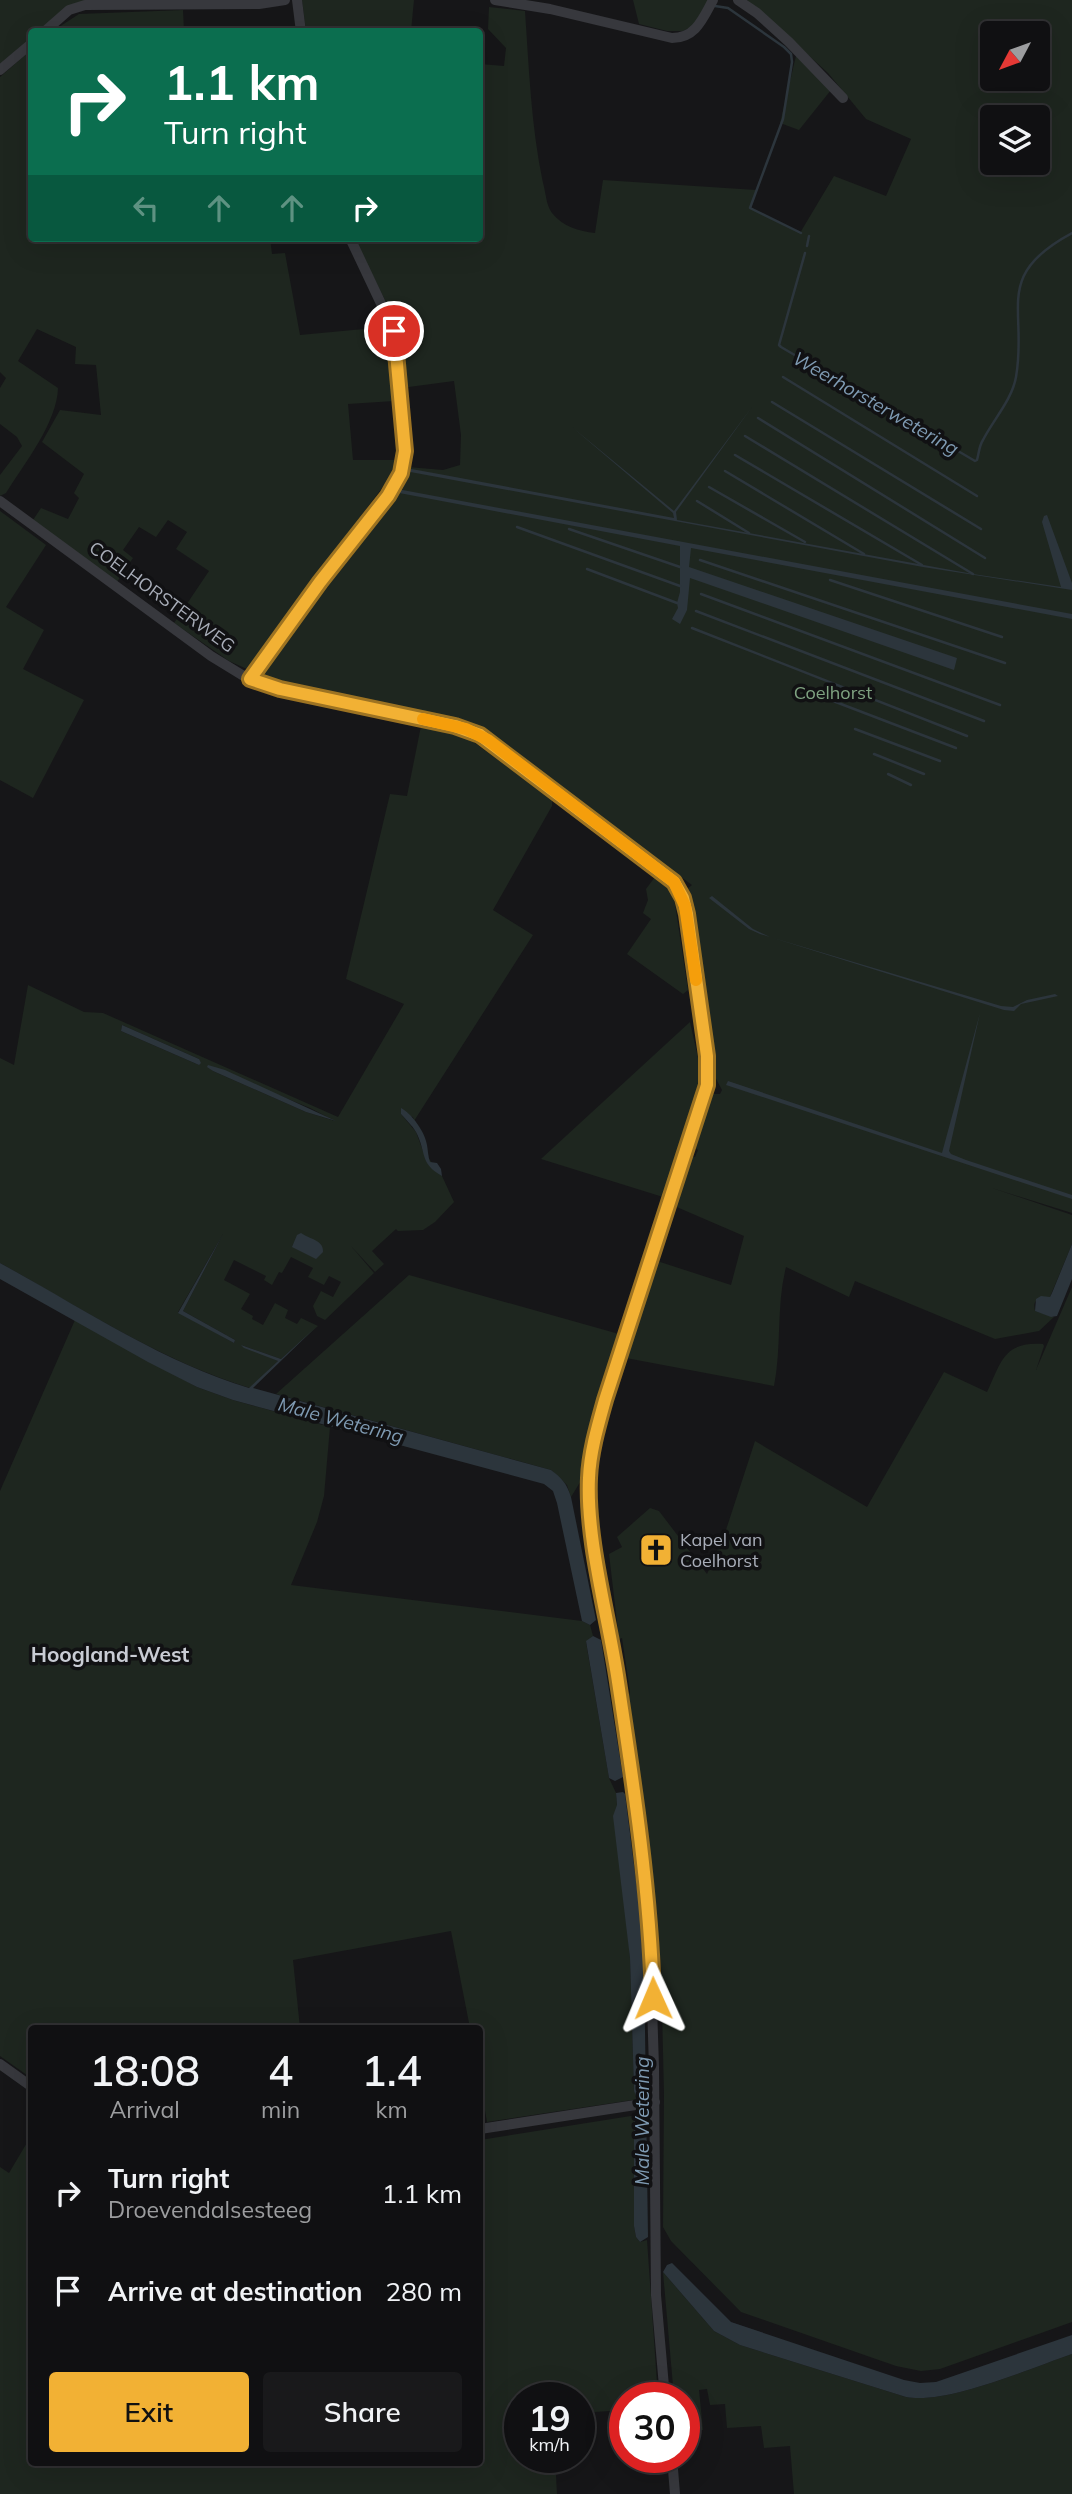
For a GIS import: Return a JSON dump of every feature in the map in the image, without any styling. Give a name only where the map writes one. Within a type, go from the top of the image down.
[{"type":"street","points":[[48,28],[64,13],[78,6],[265,4],[285,0]]},
{"type":"street","points":[[297,0],[300,28]]},
{"type":"street","points":[[495,0],[536,6],[665,38],[678,38],[687,36],[695,29],[713,0]]},
{"type":"street","points":[[738,0],[750,7],[789,42],[843,98]]},
{"type":"street","points":[[0,70],[28,46]]},
{"type":"street","points":[[250,679],[320,582],[388,496],[403,467],[405,451],[394,331],[352,242]]},
{"type":"street","name":"COELHORSTERWEG","points":[[0,501],[211,656],[250,679],[280,689],[455,726],[480,735],[660,870],[674,882],[685,906],[707,1056],[707,1085],[605,1400],[589,1477],[593,1533],[618,1682],[647,1894],[652,1953],[656,2295],[663,2382]]},
{"type":"street","points":[[0,2064],[28,2084]]},
{"type":"street","points":[[483,2129],[653,2103]]},
{"type":"street","points":[[673,2473],[675,2494]]},
{"type":"green space","points":[[0,0],[147,0],[63,11],[43,28],[28,28],[28,41],[0,64]]},
{"type":"green space","points":[[302,0],[414,0],[411,28],[306,28]]},
{"type":"green space","points":[[633,0],[709,0],[694,25],[683,31],[667,31],[639,24]]},
{"type":"green space","name":"Coelhorst","points":[[747,0],[1072,0],[1072,1213],[992,1188],[1072,1215],[1072,1244],[1050,1297],[1035,1303],[1035,1311],[1054,1317],[1039,1331],[995,1339],[855,1281],[849,1297],[786,1267],[774,1386],[626,1358],[654,1260],[731,1285],[744,1236],[672,1205],[688,1157],[695,1157],[698,1150],[692,1145],[708,1100],[722,1090],[711,1069],[685,891],[692,885],[484,733],[286,685],[266,678],[263,669],[285,635],[402,485],[408,467],[443,470],[460,465],[461,435],[454,381],[401,388],[395,320],[356,242],[483,242],[483,64],[504,66],[506,48],[488,29],[489,7],[525,11],[533,119],[547,203],[561,222],[572,228],[595,233],[603,180],[756,190],[751,208],[800,233],[834,176],[886,196],[911,139],[866,119],[828,73]]},
{"type":"green space","points":[[183,10],[184,28],[58,28],[79,14]]},
{"type":"green space","points":[[28,53],[28,242],[270,242],[272,254],[285,253],[300,335],[385,327],[394,401],[348,404],[353,460],[397,460],[394,472],[287,614],[256,661],[247,669],[229,661],[174,623],[209,571],[176,549],[187,532],[168,520],[156,537],[139,527],[123,550],[133,558],[117,582],[33,520],[41,508],[68,519],[79,498],[74,493],[84,474],[42,442],[60,410],[101,415],[96,365],[75,364],[76,347],[37,329],[18,361],[58,388],[56,401],[38,443],[6,493],[0,496],[0,475],[22,446],[17,437],[0,424],[0,388],[6,378],[0,372],[0,77]]},
{"type":"green space","points":[[796,56],[831,90],[799,130],[780,123]]},
{"type":"green space","points":[[0,511],[46,545],[6,607],[44,630],[23,669],[84,700],[33,798],[0,780]]},
{"type":"green space","points":[[421,726],[468,738],[552,799],[552,806],[493,910],[533,935],[414,1121],[413,1117],[401,1114],[416,1132],[423,1151],[442,1176],[454,1202],[435,1222],[423,1230],[396,1229],[372,1251],[384,1264],[375,1272],[351,1246],[374,1273],[325,1320],[317,1316],[313,1306],[321,1291],[333,1297],[341,1282],[329,1276],[324,1285],[308,1277],[313,1268],[291,1257],[272,1285],[264,1280],[266,1276],[234,1260],[224,1280],[250,1294],[241,1309],[253,1316],[252,1319],[263,1325],[275,1303],[288,1310],[285,1318],[297,1324],[301,1318],[318,1326],[281,1359],[241,1345],[278,1361],[250,1388],[153,1349],[0,1263],[0,1058],[14,1065],[28,985],[84,1012],[103,1013],[338,1117],[404,1004],[346,979],[390,794],[407,796]],"holes":[[[122,1025],[199,1059],[199,1065],[121,1031]],[[208,1066],[335,1121],[306,1112],[213,1071]],[[223,1234],[183,1311],[235,1340],[234,1343],[178,1312]]]},
{"type":"green space","points":[[655,877],[671,891],[675,904],[688,990],[683,994],[627,954],[651,919],[643,913],[648,900],[646,889]]},
{"type":"green space","points":[[690,1022],[701,1071],[700,1094],[663,1197],[541,1159]]},
{"type":"green space","points":[[409,1275],[619,1334],[592,1414],[582,1479],[571,1497],[567,1485],[551,1470],[276,1394]]},
{"type":"green space","points":[[1072,1287],[1072,2322],[940,2369],[921,2371],[896,2366],[741,2312],[671,2241],[663,2227],[661,1967],[628,1697],[630,1692],[622,1638],[619,1639],[609,1554],[622,1547],[617,1537],[650,1508],[659,1511],[707,1574],[725,1533],[755,1441],[867,1507],[944,1372],[987,1392],[1000,1363],[1011,1350],[1019,1346],[1043,1344],[1036,1370]]},
{"type":"green space","points":[[75,1320],[197,1387],[330,1427],[324,1496],[317,1522],[291,1585],[582,1621],[590,1625],[593,1636],[586,1642],[609,1778],[616,1793],[630,1958],[634,2091],[639,2099],[487,2122],[483,2099],[483,2025],[469,2025],[451,1931],[293,1960],[300,2025],[28,2025],[28,2076],[0,2056],[0,1491]]},
{"type":"green space","points":[[637,2115],[634,2121],[634,2226],[640,2242],[647,2240],[657,2382],[609,2382],[609,2411],[595,2412],[595,2382],[504,2382],[504,2473],[556,2473],[557,2494],[0,2494],[0,2167],[9,2173],[28,2141],[28,2466],[483,2466],[483,2140]]},
{"type":"green space","points":[[663,2272],[714,2331],[740,2345],[906,2397],[943,2396],[965,2391],[1072,2354],[1072,2494],[794,2494],[790,2446],[764,2448],[761,2426],[727,2428],[725,2404],[710,2405],[707,2389],[700,2390],[700,2382],[673,2382]]},
{"type":"green space","points":[[700,2400],[703,2430],[700,2430]]},
{"type":"water","points":[[752,407],[676,512],[677,520],[973,574],[1061,587],[1042,522],[1047,515],[1072,583],[1072,590],[923,567],[405,471],[406,468],[674,518],[673,513],[572,427],[674,511]]},
{"type":"water","points":[[397,489],[1072,614],[1072,619],[691,548],[689,567],[957,658],[954,670],[690,578],[687,610],[680,624],[672,619],[678,608],[680,592],[680,546],[394,492]]},
{"type":"water","points":[[712,896],[753,929],[770,937],[1001,1006],[1013,1007],[1027,1000],[1055,994],[1058,996],[1021,1004],[1014,1011],[1004,1010],[760,934],[749,929],[709,898]]},
{"type":"water","points":[[980,1013],[949,1151],[966,1160],[1072,1195],[1072,1199],[726,1085],[728,1081],[942,1153]]},
{"type":"water","points":[[122,1025],[199,1059],[201,1063],[199,1065],[121,1031]]},
{"type":"water","points":[[208,1065],[225,1070],[336,1121],[306,1112],[213,1071]]},
{"type":"water","points":[[401,1108],[421,1129],[430,1162],[437,1163],[442,1176],[430,1167],[416,1132],[401,1114]]},
{"type":"water","points":[[301,1233],[315,1240],[323,1248],[323,1252],[316,1259],[292,1247],[297,1235]]},
{"type":"water","points":[[223,1234],[183,1311],[235,1340],[234,1343],[178,1313]]},
{"type":"water","points":[[1072,1244],[1072,1279],[1057,1316],[1051,1317],[1035,1311],[1036,1299],[1041,1296],[1050,1297]]},
{"type":"water","name":"Male Wetering","points":[[0,1263],[184,1364],[249,1388],[278,1361],[241,1345],[281,1359],[316,1327],[253,1388],[551,1470],[564,1482],[571,1497],[596,1620],[590,1625],[582,1621],[557,1503],[553,1491],[544,1484],[233,1400],[197,1387],[0,1279]]},
{"type":"water","points":[[593,1636],[601,1640],[623,1777],[615,1781],[609,1778],[586,1641]]},
{"type":"water","name":"Male Wetering","points":[[623,1792],[642,1928],[644,1962],[648,2237],[640,2242],[634,2226],[634,2121],[641,2110],[634,2091],[630,1958],[613,1816],[617,1805],[616,1793]]},
{"type":"water","points":[[672,2263],[731,2322],[904,2380],[936,2382],[1072,2335],[1072,2354],[965,2391],[943,2396],[906,2397],[740,2345],[714,2331],[663,2272],[667,2265]]},
{"type":"waterway","name":"Weerhorsterwetering","points":[[715,6],[728,8],[791,54],[783,119],[750,208],[801,233]]},
{"type":"waterway","name":"Weerhorsterwetering","points":[[805,253],[779,345],[975,461],[982,442],[1014,385],[1019,353],[1018,296],[1022,280],[1031,264],[1047,249],[1072,233]]},
{"type":"waterway","name":"Weerhorsterwetering","points":[[807,246],[809,236]]},
{"type":"waterway","points":[[783,377],[977,496]]},
{"type":"waterway","points":[[772,402],[981,529]]},
{"type":"waterway","points":[[758,418],[985,558]]},
{"type":"waterway","points":[[745,436],[973,574]]},
{"type":"waterway","points":[[735,455],[922,565]]},
{"type":"waterway","points":[[725,471],[864,554]]},
{"type":"waterway","points":[[709,487],[805,542]]},
{"type":"waterway","points":[[697,501],[749,533]]},
{"type":"waterway","points":[[517,527],[680,586]]},
{"type":"waterway","points":[[569,529],[680,567]]},
{"type":"waterway","points":[[700,560],[1005,663]]},
{"type":"waterway","points":[[587,569],[677,603]]},
{"type":"waterway","points":[[830,580],[1002,637]]},
{"type":"waterway","points":[[701,594],[1000,705]]},
{"type":"waterway","points":[[696,611],[984,721]]},
{"type":"waterway","points":[[692,628],[967,736]]},
{"type":"waterway","points":[[807,691],[956,748]]},
{"type":"waterway","points":[[855,729],[940,761]]},
{"type":"waterway","points":[[874,754],[924,774]]},
{"type":"waterway","points":[[888,774],[911,785]]},
{"type":"slow traffic","points":[[423,719],[466,729],[488,740],[674,882],[685,906],[696,980]]},
{"type":"place","name":"Kapel van Coelhorst","points":[[656,1550]]},
{"type":"district","name":"Hoogland-West","points":[[110,1655]]},
{"type":"route","points":[[394,331],[405,451],[401,473],[388,496],[320,582],[250,679],[280,689],[455,726],[480,735],[674,882],[683,898],[687,914],[707,1056],[707,1085],[605,1400],[589,1477],[593,1533],[618,1682],[647,1894],[653,1998]]}]
